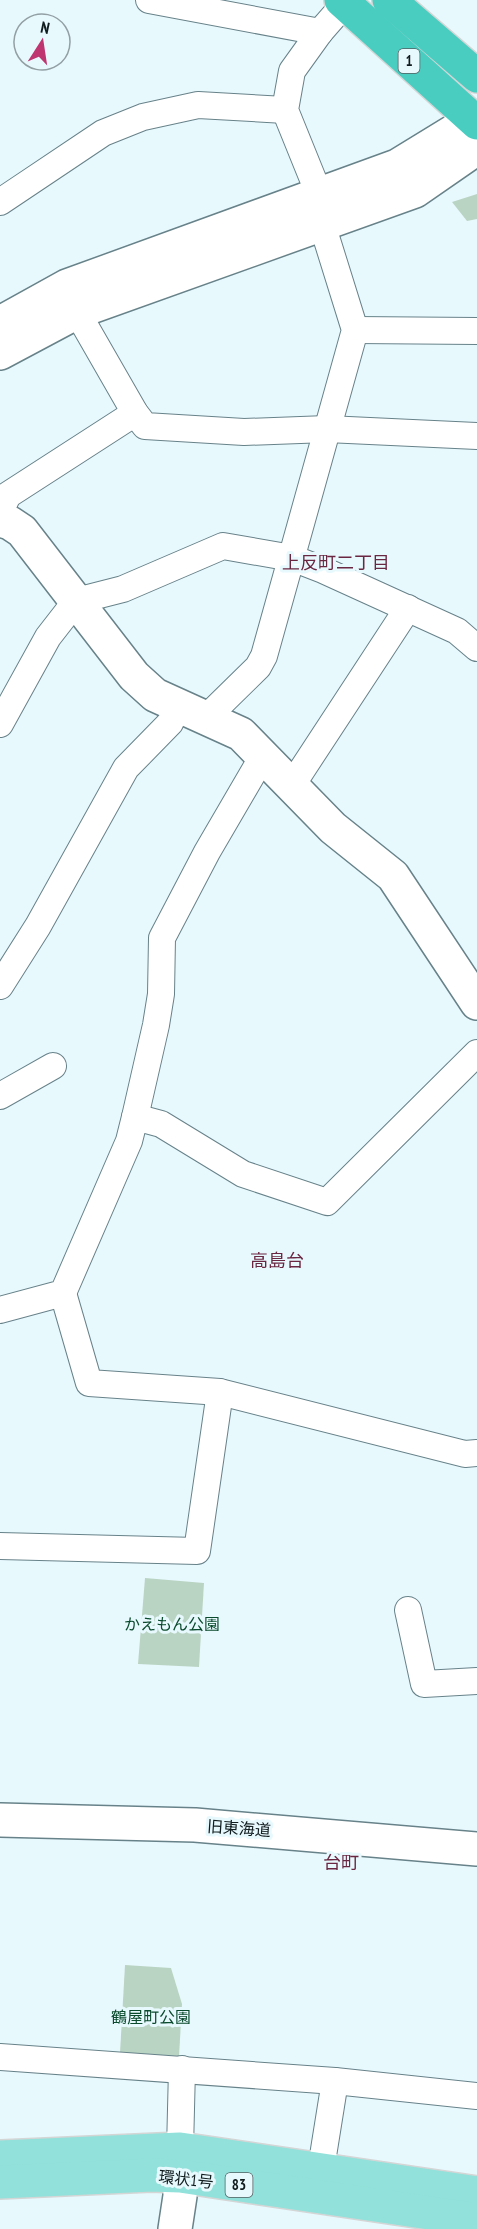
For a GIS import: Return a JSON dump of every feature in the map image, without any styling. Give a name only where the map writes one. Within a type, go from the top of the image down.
[{"type":"highway","name":"1","points":[[389,0],[477,76]]},
{"type":"highway","name":"1","points":[[344,1],[476,127]]},
{"type":"main road","name":"環状1号","points":[[0,2157],[180,2163],[319,2184],[477,2220]]},
{"type":"main road","name":"環状1号","points":[[0,2182],[151,2175],[180,2163]]},
{"type":"main road","name":"環状1号","points":[[319,2184],[477,2193]]},
{"type":"street","points":[[149,0],[320,32]]},
{"type":"street","points":[[0,986],[38,926],[126,768],[170,723],[192,712],[258,667],[264,656],[355,330],[320,209],[285,110],[292,71],[344,1]]},
{"type":"street","points":[[0,202],[103,133],[143,117],[198,105],[285,110]]},
{"type":"street","points":[[0,353],[77,312],[320,209],[397,166],[476,127]]},
{"type":"street","points":[[0,323],[67,286],[320,209]]},
{"type":"street","points":[[77,312],[135,413],[145,426],[244,432],[327,429],[477,436]]},
{"type":"street","points":[[355,330],[477,331]]},
{"type":"street","points":[[0,512],[8,495],[135,413]]},
{"type":"street","points":[[0,520],[22,531],[134,676],[155,695],[241,734],[333,828],[393,876],[477,1003]]},
{"type":"street","points":[[0,724],[48,638],[76,601],[123,589],[223,546],[292,558],[457,631],[477,648]]},
{"type":"street","points":[[292,785],[408,608]]},
{"type":"street","points":[[263,756],[207,852],[162,938],[161,994],[156,1026],[129,1141],[63,1293],[89,1383],[220,1392],[465,1454],[477,1453]]},
{"type":"street","points":[[135,1117],[161,1124],[243,1174],[327,1202],[477,1053]]},
{"type":"street","points":[[0,1096],[53,1066]]},
{"type":"street","points":[[0,1310],[63,1293]]},
{"type":"street","points":[[0,1546],[197,1551],[220,1392]]},
{"type":"street","points":[[408,1610],[424,1684],[477,1681]]},
{"type":"street","name":"旧東海道","points":[[0,1820],[195,1825],[477,1849]]},
{"type":"street","points":[[0,2057],[335,2081],[477,2096]]},
{"type":"street","points":[[175,2229],[180,2196],[182,2069]]},
{"type":"street","points":[[319,2184],[335,2081]]},
{"type":"green space","points":[[477,194],[477,219],[467,221],[452,202]]},
{"type":"green space","name":"かえもん公園","points":[[145,1578],[204,1583],[199,1667],[138,1664]]},
{"type":"green space","name":"鶴屋町公園","points":[[125,1965],[171,1968],[182,2004],[179,2057],[120,2053]]},
{"type":"district","name":"上反町二丁目","points":[[336,563]]},
{"type":"district","name":"高島台","points":[[277,1261]]},
{"type":"district","name":"台町","points":[[341,1863]]}]
